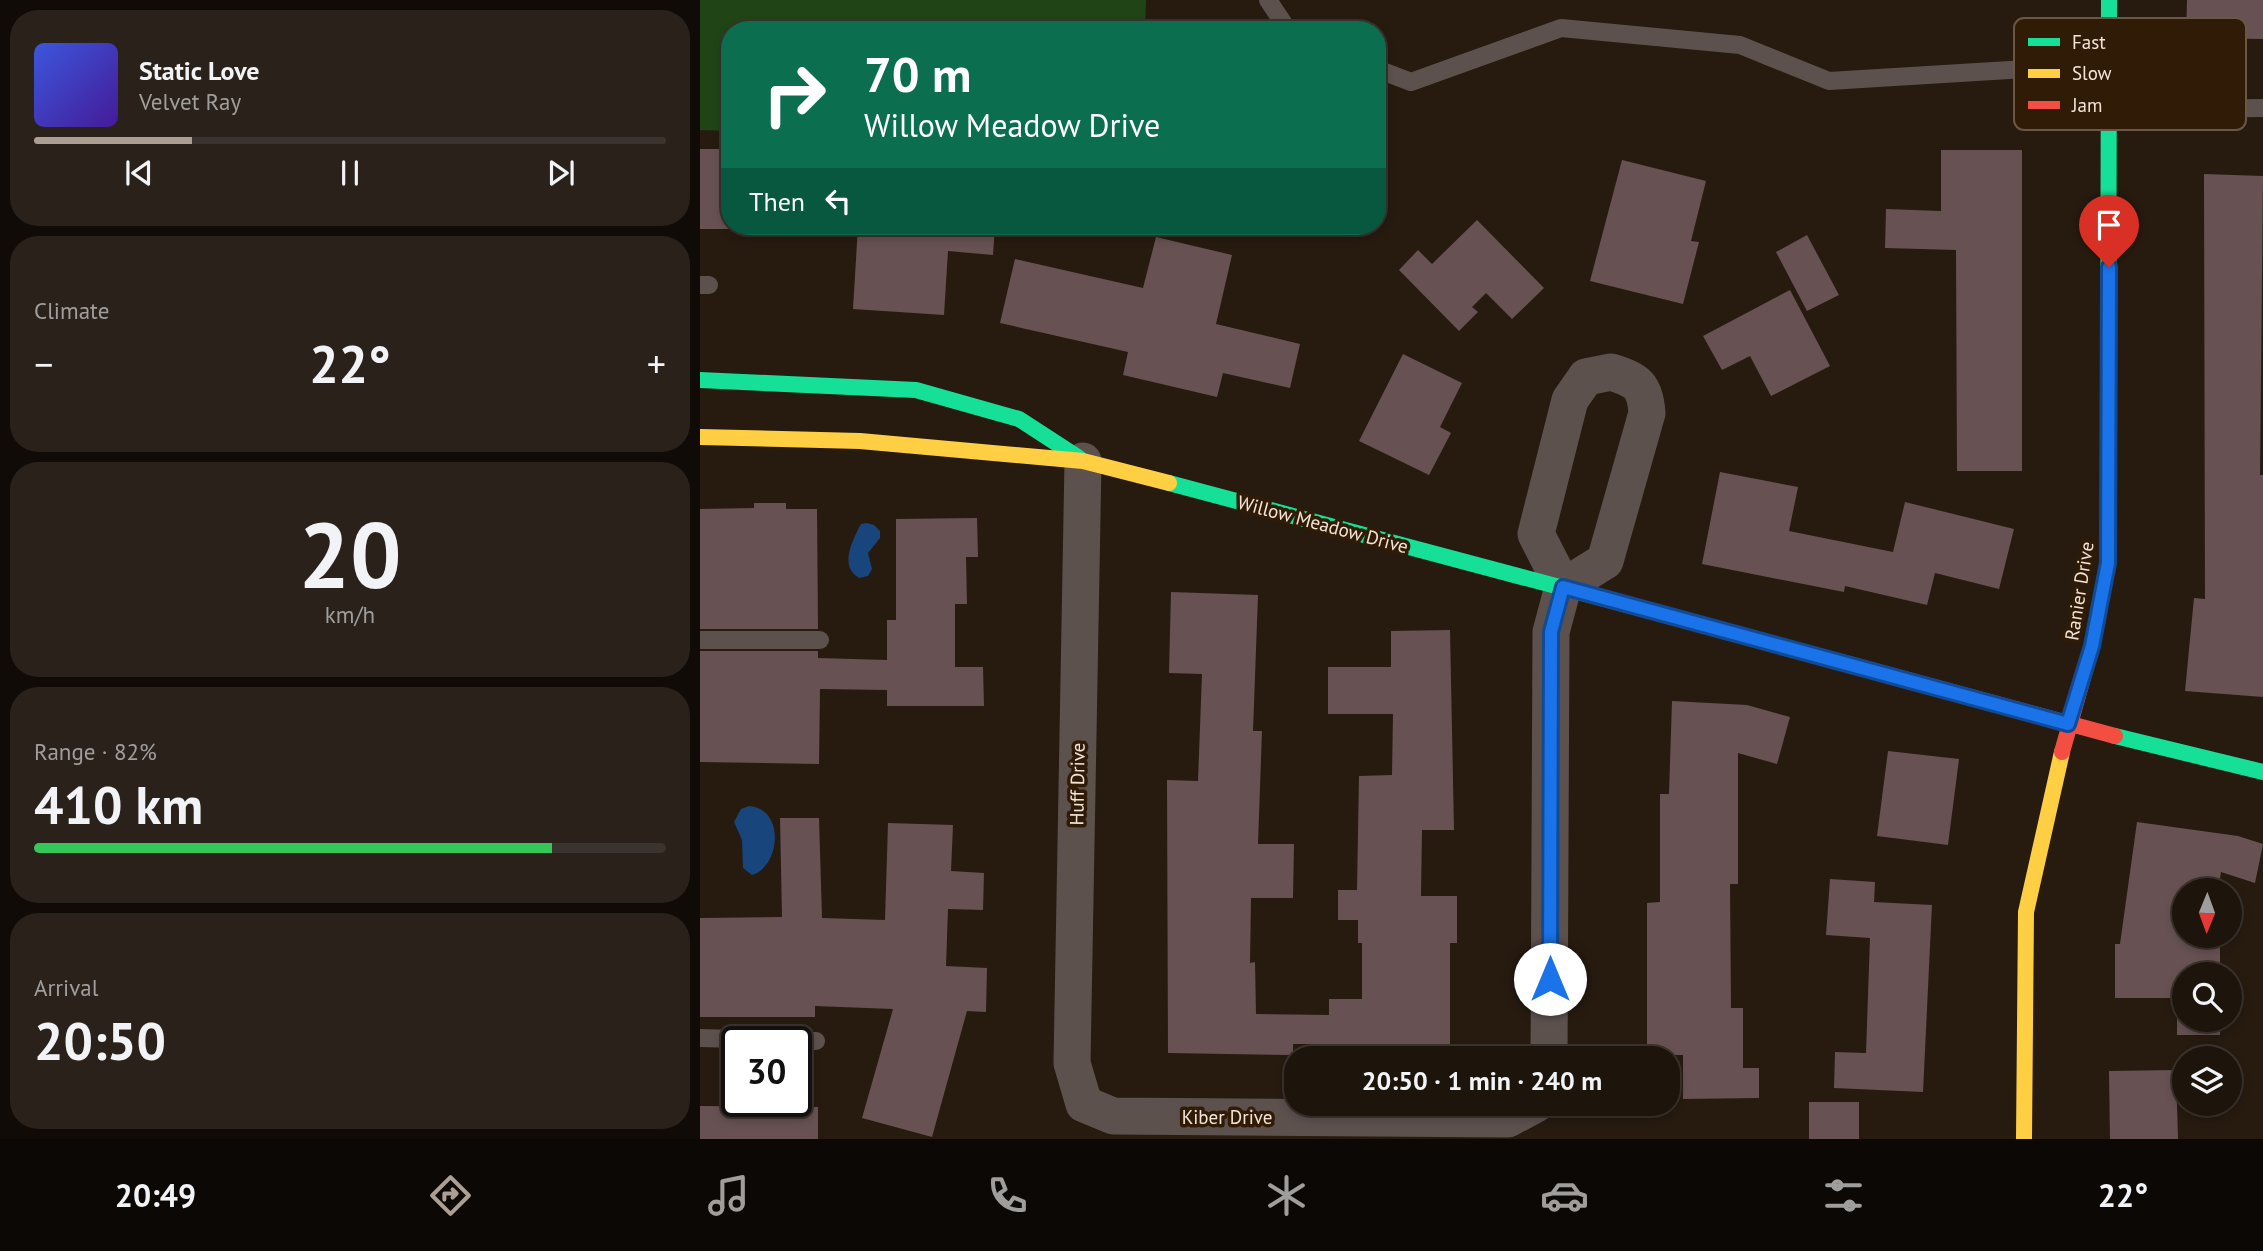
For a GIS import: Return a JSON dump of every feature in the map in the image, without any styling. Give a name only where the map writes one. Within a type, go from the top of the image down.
[{"type":"street","name":"Ranier Drive","points":[[2109,0],[2109,18]]},
{"type":"street","name":"Ranier Drive","points":[[2024,1139],[2026,912],[2068,724],[2092,646],[2108,563],[2110,130]]},
{"type":"street","points":[[1549,1046],[1551,632],[1563,587],[1536,534],[1570,400],[1586,377],[1611,372],[1633,379],[1646,395],[1647,413],[1605,561],[1563,587]]},
{"type":"street","name":"Willow Meadow Drive","points":[[700,380],[916,390],[1019,419],[1083,461]]},
{"type":"street","name":"Willow Meadow Drive","points":[[700,437],[860,441],[1083,461],[2068,724],[2263,772]]},
{"type":"street","name":"Huff Drive","points":[[1083,461],[1072,1063],[1084,1104]]},
{"type":"street","name":"Kiber Drive","points":[[1084,1104],[1113,1116],[1508,1119],[1514,1116]]},
{"type":"lane","points":[[1268,0],[1282,21]]},
{"type":"lane","points":[[1386,72],[1412,82],[1561,28],[1740,45],[1829,81],[2014,70]]},
{"type":"lane","points":[[700,640],[820,640]]},
{"type":"lane","points":[[700,1038],[816,1041]]},
{"type":"green space","points":[[700,0],[1146,0],[1145,21],[721,21],[721,131],[700,130]]},
{"type":"water","points":[[867,523],[880,531],[880,538],[868,553],[872,569],[868,576],[859,578],[850,567],[849,553],[861,524]]},
{"type":"water","points":[[749,806],[761,809],[769,817],[774,827],[775,839],[769,861],[752,875],[743,868],[742,840],[734,822],[741,809]]},
{"type":"building","points":[[2187,0],[2263,0],[2263,39],[2246,39],[2246,18],[2187,18]]},
{"type":"building","points":[[700,149],[721,149],[721,229],[700,229]]},
{"type":"building","points":[[1941,150],[2022,150],[2022,471],[1957,471],[1956,250],[1885,248],[1886,209],[1941,211]]},
{"type":"building","points":[[1622,160],[1706,181],[1691,241],[1699,242],[1683,304],[1590,281]]},
{"type":"building","points":[[2204,174],[2263,176],[2260,475],[2263,475],[2263,697],[2185,691],[2194,598],[2205,599]]},
{"type":"building","points":[[1477,220],[1544,288],[1512,319],[1486,293],[1472,307],[1478,312],[1459,331],[1399,270],[1418,250],[1432,264]]},
{"type":"building","points":[[857,235],[994,235],[993,255],[948,251],[944,315],[853,309]]},
{"type":"building","points":[[1807,235],[1839,295],[1807,311],[1776,252]]},
{"type":"building","points":[[1156,237],[1232,255],[1216,324],[1300,344],[1290,388],[1223,373],[1217,397],[1123,375],[1128,352],[1000,323],[1015,259],[1143,288]]},
{"type":"building","points":[[1790,290],[1830,366],[1771,396],[1750,356],[1722,370],[1703,336]]},
{"type":"building","points":[[1403,354],[1462,383],[1440,427],[1451,433],[1429,475],[1359,441]]},
{"type":"building","points":[[1720,472],[1798,487],[1789,531],[1893,552],[1905,502],[2014,529],[1999,589],[1935,573],[1927,605],[1845,586],[1844,592],[1702,564]]},
{"type":"building","points":[[754,503],[786,503],[786,509],[817,509],[818,629],[700,629],[700,509],[754,508]]},
{"type":"building","points":[[977,518],[978,557],[966,557],[967,604],[955,604],[955,667],[983,667],[984,706],[887,706],[887,690],[820,689],[819,764],[700,762],[700,651],[818,651],[818,658],[887,660],[887,620],[896,620],[896,519]]},
{"type":"building","points":[[1171,592],[1258,595],[1253,731],[1262,731],[1258,844],[1294,844],[1293,898],[1251,898],[1250,963],[1255,962],[1256,1014],[1329,1015],[1329,999],[1362,999],[1362,943],[1358,943],[1358,920],[1338,920],[1338,890],[1357,890],[1359,776],[1392,775],[1393,714],[1328,714],[1328,667],[1391,667],[1391,631],[1450,630],[1454,830],[1422,830],[1421,896],[1457,896],[1457,943],[1450,943],[1450,1046],[1293,1044],[1284,1046],[1284,1055],[1168,1053],[1167,780],[1198,781],[1202,674],[1169,673]]},
{"type":"building","points":[[1672,701],[1747,705],[1790,717],[1777,764],[1738,753],[1738,884],[1730,884],[1731,1008],[1743,1008],[1743,1068],[1759,1068],[1759,1098],[1683,1099],[1683,1055],[1680,1055],[1680,1046],[1647,1046],[1647,903],[1660,902],[1660,794],[1669,794]]},
{"type":"building","points":[[1888,751],[1959,759],[1948,845],[1877,836]]},
{"type":"building","points":[[780,818],[819,818],[822,918],[885,920],[888,823],[953,825],[951,871],[984,873],[983,910],[948,909],[946,966],[987,968],[986,1012],[967,1011],[932,1137],[862,1118],[893,1009],[815,1006],[815,1017],[700,1017],[700,918],[782,917]]},
{"type":"building","points":[[2137,822],[2238,836],[2263,844],[2255,883],[2221,872],[2220,878],[2172,878],[2172,948],[2220,948],[2220,962],[2172,962],[2172,998],[2115,998],[2115,944],[2120,944]]},
{"type":"building","points":[[1830,879],[1875,882],[1874,902],[1932,905],[1923,1092],[1834,1088],[1835,1052],[1866,1053],[1870,938],[1826,935]]},
{"type":"building","points":[[2177,1032],[2220,1032],[2220,1035],[2177,1035]]},
{"type":"building","points":[[2172,1070],[2172,1116],[2177,1116],[2178,1139],[2110,1139],[2109,1071]]},
{"type":"building","points":[[1809,1102],[1859,1102],[1859,1139],[1809,1139]]},
{"type":"building","points":[[700,1106],[721,1106],[721,1117],[812,1117],[812,1107],[818,1107],[818,1139],[700,1139]]},
{"type":"traffic: fast","points":[[2109,0],[2109,18]]},
{"type":"traffic: fast","points":[[2108,426],[2109,130]]},
{"type":"traffic: fast","points":[[700,380],[916,390],[1019,419],[1079,458]]},
{"type":"traffic: fast","points":[[1169,483],[1856,666]]},
{"type":"traffic: fast","points":[[2115,736],[2263,772]]},
{"type":"traffic: slow","points":[[700,437],[860,441],[1083,461],[1169,483]]},
{"type":"traffic: slow","points":[[2024,1139],[2026,912],[2062,752]]},
{"type":"traffic: jam","points":[[2062,752],[2092,646],[2108,563],[2108,426]]},
{"type":"traffic: jam","points":[[1856,666],[2115,736]]},
{"type":"route","points":[[1550,979],[1551,632],[1563,587],[2068,724],[2092,646],[2108,563],[2109,267]]}]
